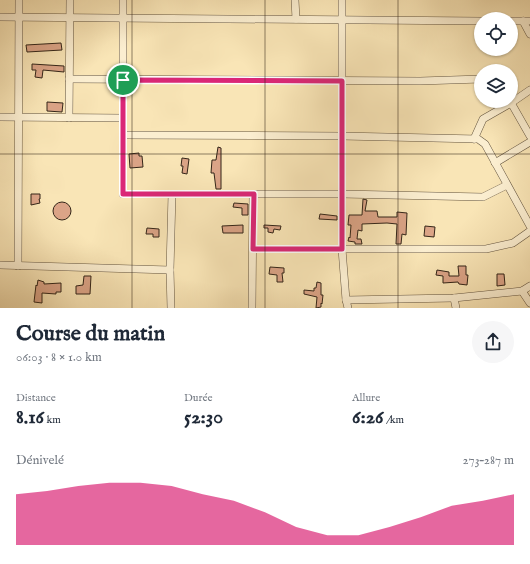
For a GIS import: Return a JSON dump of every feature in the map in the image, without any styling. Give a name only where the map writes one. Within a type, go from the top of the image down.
[{"type":"street","points":[[18,266],[19,0]]},
{"type":"street","points":[[69,118],[70,0]]},
{"type":"street","points":[[123,0],[123,194],[342,194],[484,197],[507,185]]},
{"type":"street","points":[[295,0],[296,19]]},
{"type":"street","points":[[342,0],[342,249],[348,308]]},
{"type":"street","points":[[0,17],[474,21]]},
{"type":"street","points":[[526,21],[530,34]]},
{"type":"street","points":[[69,79],[342,81],[474,79]]},
{"type":"street","points":[[518,98],[530,90]]},
{"type":"street","points":[[474,139],[483,119],[501,108]]},
{"type":"street","points":[[514,108],[530,136]]},
{"type":"street","points":[[0,117],[123,118]]},
{"type":"street","points":[[123,135],[342,136],[474,139],[483,141],[530,226]]},
{"type":"street","points":[[495,163],[530,142]]},
{"type":"street","points":[[171,308],[170,270],[172,194]]},
{"type":"street","points":[[252,308],[254,194]]},
{"type":"street","points":[[253,249],[486,249],[513,243],[530,231]]},
{"type":"street","points":[[0,265],[170,270]]},
{"type":"street","points":[[346,300],[454,298],[522,291],[530,286]]},
{"type":"street","points":[[522,291],[530,303]]},
{"type":"street","points":[[454,298],[456,308]]},
{"type":"street","points":[[390,300],[395,308]]},
{"type":"building","points":[[61,43],[62,50],[27,52],[26,45]]},
{"type":"building","points":[[32,64],[64,66],[64,72],[43,70],[42,78],[35,77],[36,70],[32,70]]},
{"type":"building","points":[[47,102],[63,103],[62,112],[47,111]]},
{"type":"building","points":[[218,147],[221,148],[221,189],[216,189],[214,173],[211,173],[212,160],[216,160]]},
{"type":"building","points":[[139,153],[139,156],[142,156],[143,167],[130,168],[129,154]]},
{"type":"building","points":[[182,158],[189,159],[187,174],[182,173]]},
{"type":"building","points":[[31,194],[40,194],[40,203],[31,205]]},
{"type":"building","points":[[363,199],[367,200],[365,211],[377,211],[378,217],[397,217],[397,212],[407,213],[406,235],[402,234],[401,244],[396,244],[397,224],[387,223],[362,224],[362,231],[358,230],[357,239],[361,239],[362,244],[355,244],[355,242],[348,241],[349,237],[350,238],[351,225],[348,225],[349,215],[362,215]]},
{"type":"building","points":[[62,202],[68,205],[71,211],[68,217],[62,220],[56,217],[53,211],[56,205]]},
{"type":"building","points":[[234,203],[248,204],[248,215],[242,215],[242,208],[233,207]]},
{"type":"building","points":[[320,214],[337,216],[337,220],[319,219]]},
{"type":"building","points":[[243,225],[243,233],[223,233],[222,226]]},
{"type":"building","points":[[264,225],[281,226],[280,230],[274,229],[273,233],[268,232],[268,228],[264,228]]},
{"type":"building","points":[[425,226],[435,227],[434,237],[424,236]]},
{"type":"building","points":[[147,228],[159,229],[159,237],[153,237],[153,234],[146,234]]},
{"type":"building","points":[[458,266],[466,266],[466,275],[468,275],[467,285],[459,284],[458,282],[443,283],[443,276],[436,275],[437,270],[449,272],[449,276],[459,276]]},
{"type":"building","points":[[270,267],[284,268],[284,273],[282,273],[283,282],[277,282],[277,275],[269,274]]},
{"type":"building","points":[[497,274],[504,274],[505,285],[497,286]]},
{"type":"building","points":[[84,276],[91,276],[90,294],[76,294],[76,286],[83,285]]},
{"type":"building","points":[[38,280],[44,282],[44,284],[61,283],[61,292],[56,292],[56,294],[42,293],[42,303],[34,302]]},
{"type":"building","points":[[317,282],[321,283],[321,295],[323,295],[321,307],[316,308],[317,297],[304,294],[304,290],[314,291]]},
{"type":"route","points":[[123,80],[342,81],[342,249],[253,249],[254,194],[123,194],[123,80]]}]
